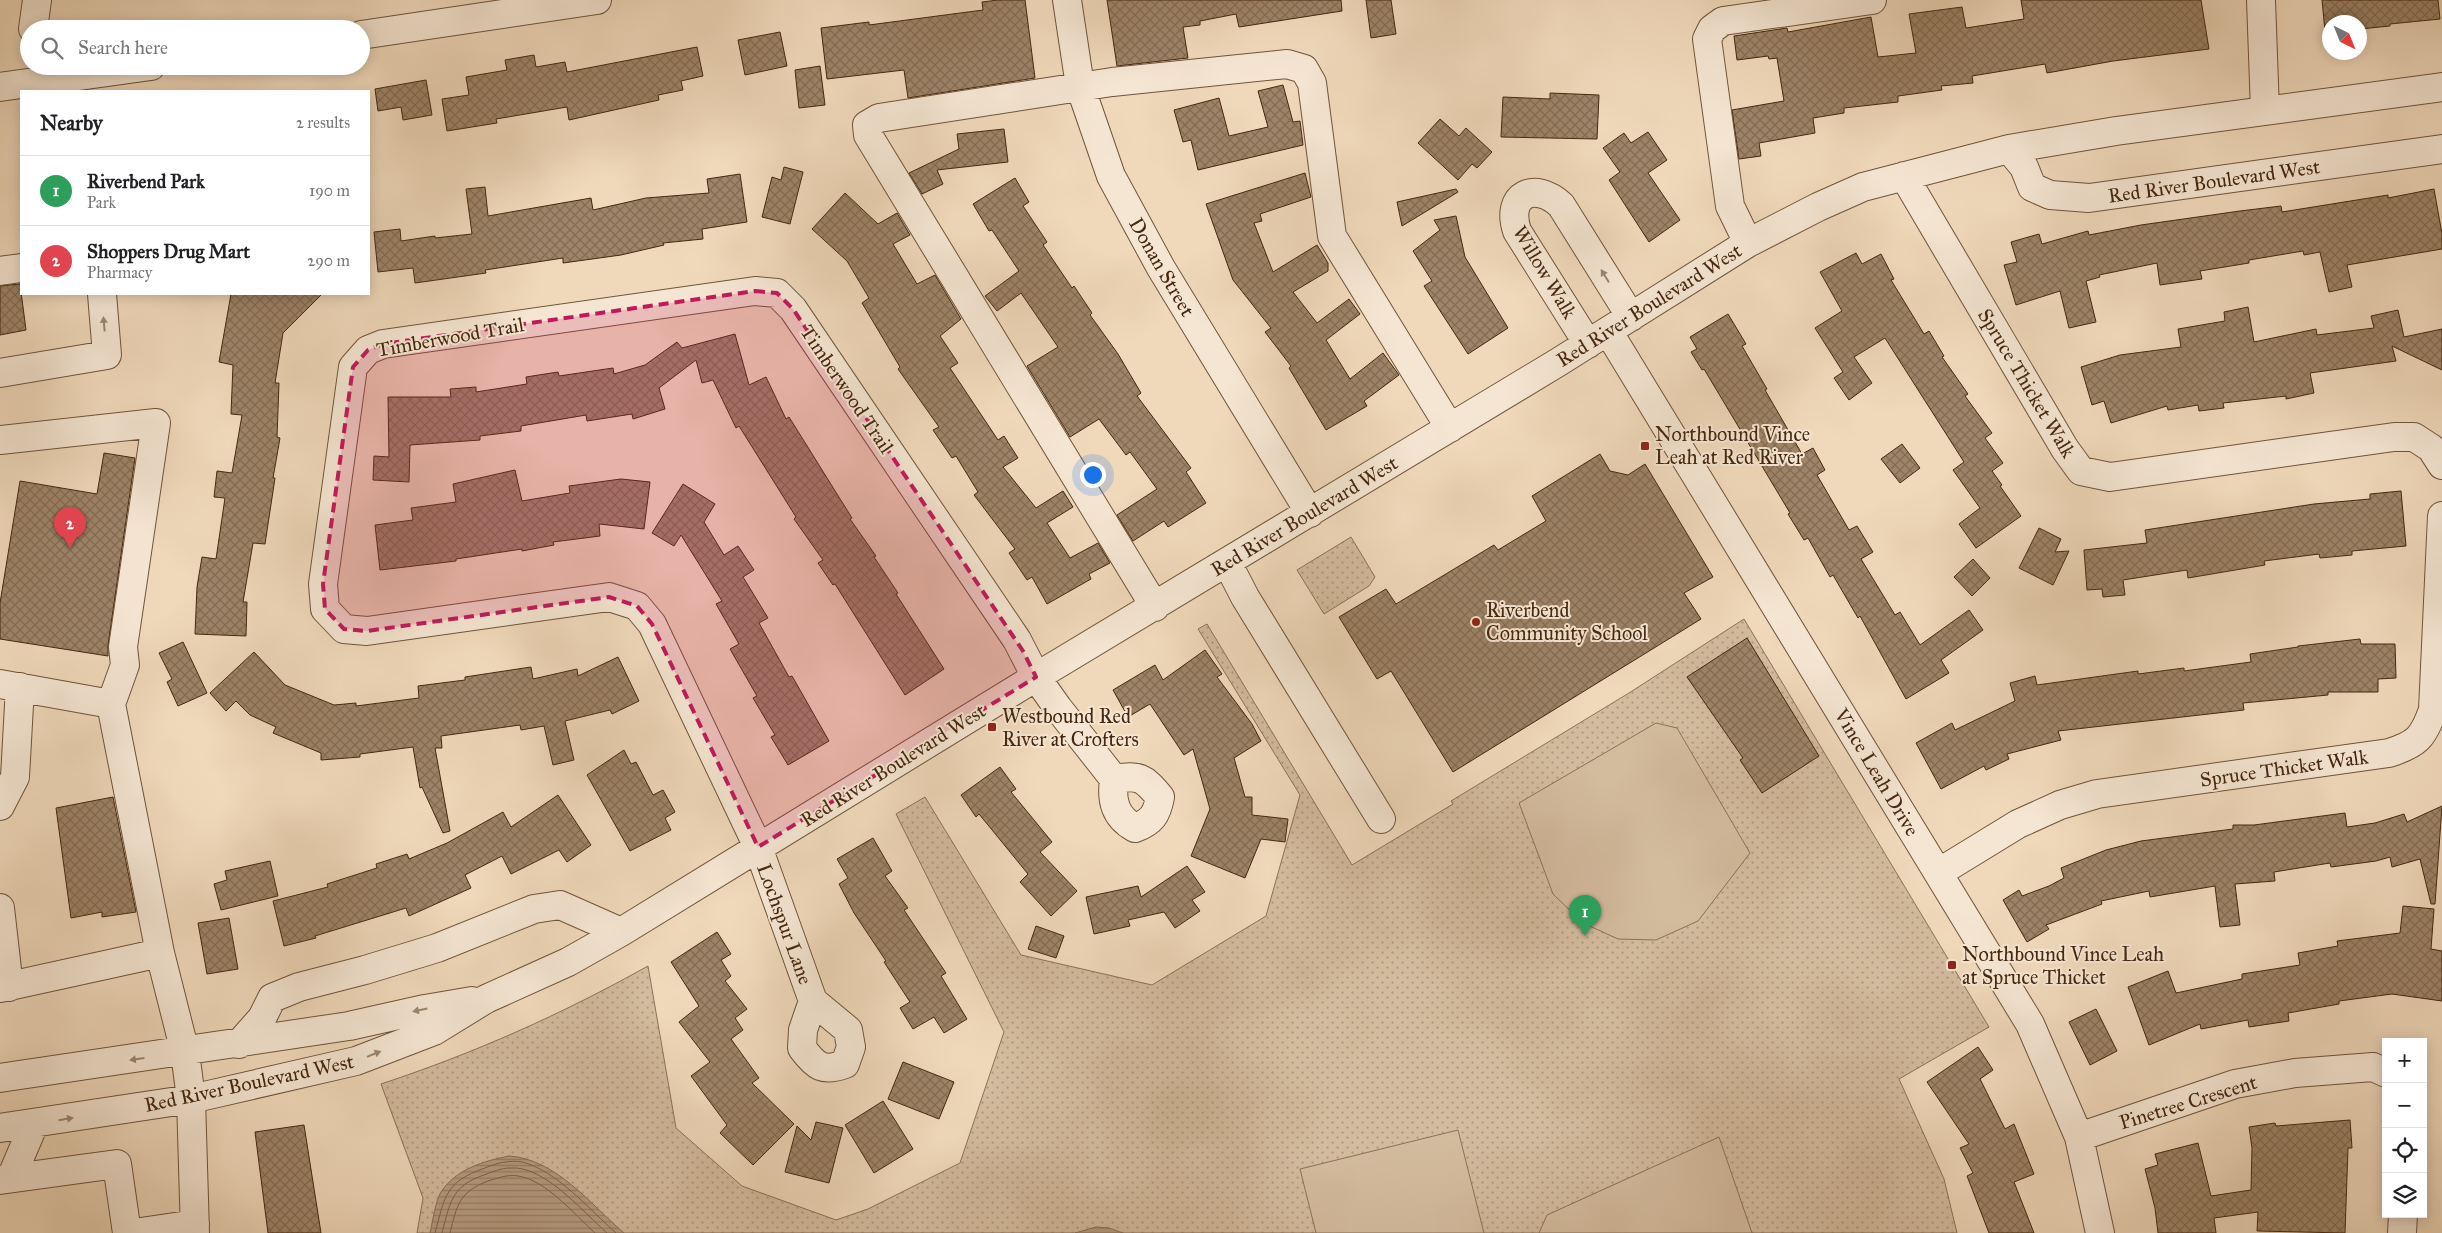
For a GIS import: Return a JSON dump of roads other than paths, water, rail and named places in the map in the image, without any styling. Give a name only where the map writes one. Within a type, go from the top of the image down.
[{"type":"street","points":[[34,20],[37,0]]},
{"type":"street","points":[[370,34],[597,0]]},
{"type":"street","name":"Donan Street","points":[[1066,0],[1080,86],[1116,184],[1161,268],[1310,513]]},
{"type":"street","points":[[1748,243],[1730,206],[1707,39],[1712,29],[1723,20],[1872,0]]},
{"type":"street","points":[[2261,0],[2265,111]]},
{"type":"street","points":[[1155,607],[868,134],[867,125],[879,118],[1080,86],[1288,64],[1304,68],[1312,83],[1332,236],[1450,428]]},
{"type":"street","points":[[18,78],[51,75]]},
{"type":"street","name":"Red River Boulevard West","points":[[0,1128],[191,1099],[356,1062],[434,1031],[486,999],[568,962],[621,932],[1036,677],[1450,428],[1748,243],[1818,207],[1863,187],[2009,149],[2442,86]]},
{"type":"street","name":"Red River Boulevard West","points":[[2009,149],[2024,168],[2032,187],[2050,195],[2089,198],[2442,149]]},
{"type":"street","name":"Spruce Thicket Walk","points":[[1904,176],[2060,440],[2081,471],[2110,477],[2394,437],[2414,436],[2431,448],[2442,465]]},
{"type":"street","name":"Willow Walk","points":[[1598,337],[1517,230],[1513,217],[1514,206],[1522,196],[1534,192],[1550,196],[1560,206],[1631,317]]},
{"type":"street","points":[[0,271],[20,268]]},
{"type":"street","name":"Timberwood Trail","points":[[758,847],[652,624],[637,606],[608,597],[367,631],[344,629],[325,609],[323,584],[354,367],[368,350],[383,344],[755,292],[777,293],[799,317],[1017,640],[1036,677],[1114,779]]},
{"type":"street","points":[[0,373],[107,355],[102,295]]},
{"type":"street","name":"Vince Leah Drive","points":[[1598,337],[1938,873],[2030,1024],[2079,1137],[2100,1233]]},
{"type":"street","points":[[0,440],[156,423],[124,647],[125,665],[111,704],[160,953],[185,1052],[191,1099],[195,1228],[134,1233]]},
{"type":"street","name":"Spruce Thicket Walk","points":[[1938,873],[2018,824],[2060,805],[2097,794],[2389,753],[2411,746],[2426,732],[2433,710],[2442,516]]},
{"type":"street","points":[[1227,562],[1245,598],[1381,819]]},
{"type":"street","points":[[0,806],[15,777],[10,685],[111,704]]},
{"type":"street","name":"Lochspur Lane","points":[[758,847],[813,1001]]},
{"type":"street","name":"Red River Boulevard West","points":[[239,1044],[262,1018],[272,998],[299,987],[365,970],[437,948],[534,909],[560,905],[621,932]]},
{"type":"street","points":[[0,908],[5,988],[160,953]]},
{"type":"street","name":"Red River Boulevard West","points":[[0,1078],[239,1044],[349,1026],[425,1009],[486,999]]},
{"type":"street","name":"Pinetree Crescent","points":[[2079,1137],[2235,1084],[2314,1071],[2373,1067],[2382,1070]]},
{"type":"street","points":[[5,1179],[34,1124]]},
{"type":"street","points":[[5,1179],[118,1164],[127,1233]]},
{"type":"street","points":[[2402,1218],[2402,1233]]},
{"type":"water","points":[[509,1156],[526,1159],[542,1165],[557,1174],[624,1233],[430,1233],[437,1201],[441,1192],[454,1177],[471,1167]]},
{"type":"water","points":[[1096,1227],[1109,1228],[1123,1233],[1075,1233]]},
{"type":"place","name":"Northbound Vince Leah at Red River","points":[[1645,446]]},
{"type":"place","name":"Shoppers Drug Mart","points":[[70,548]]},
{"type":"place","name":"Riverbend Community School","points":[[1476,622]]},
{"type":"place","name":"Westbound Red River at Crofters","points":[[992,727]]},
{"type":"place","name":"Riverbend Park","points":[[1585,936]]},
{"type":"place","name":"Northbound Vince Leah at Spruce Thicket","points":[[1952,965]]}]
